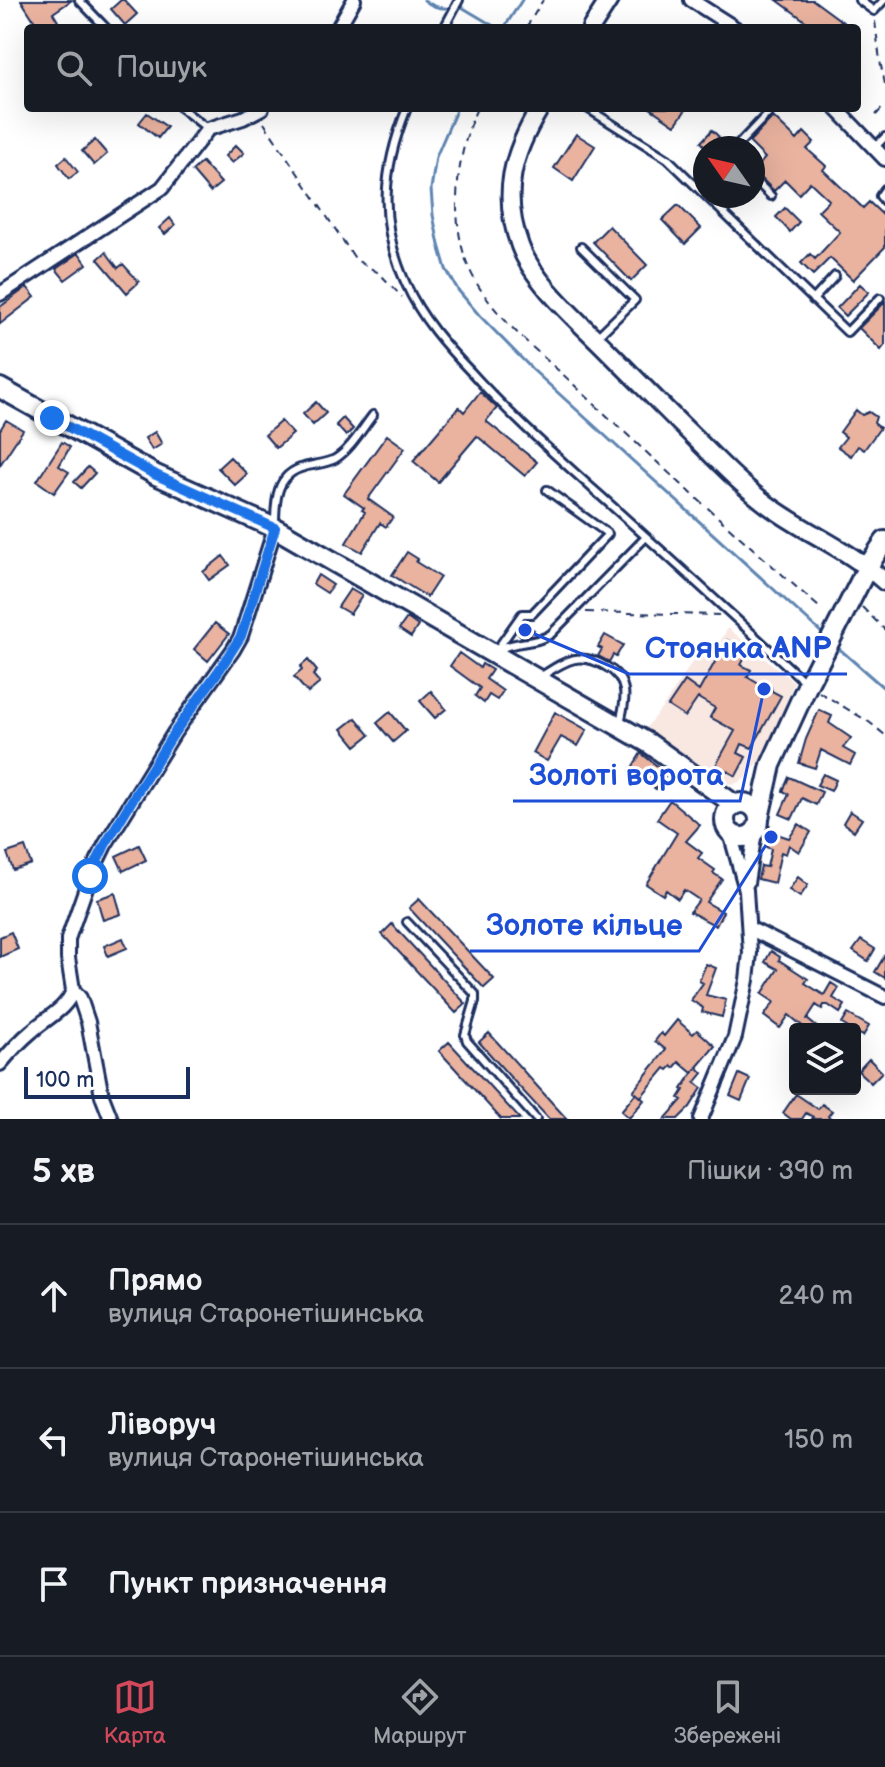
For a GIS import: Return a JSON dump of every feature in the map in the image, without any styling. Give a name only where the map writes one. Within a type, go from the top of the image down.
[{"type":"main road","points":[[0,388],[156,475],[275,528],[619,726],[707,785],[739,804],[754,808],[757,825]]},
{"type":"main road","points":[[707,785],[728,830],[740,837],[751,835],[757,825],[771,765],[808,684],[855,604],[868,566],[885,541]]},
{"type":"main road","points":[[728,830],[725,822],[728,812],[739,804],[771,765]]},
{"type":"street","points":[[340,24],[354,0]]},
{"type":"street","points":[[594,24],[609,0]]},
{"type":"street","points":[[691,0],[729,24]]},
{"type":"street","points":[[0,294],[162,188],[208,129],[255,112]]},
{"type":"street","points":[[538,112],[518,147],[510,186],[514,227],[528,264],[596,338],[735,478],[769,506],[868,566],[885,582]]},
{"type":"street","points":[[840,112],[885,159]]},
{"type":"street","points":[[0,1064],[71,997],[68,939],[90,876],[105,845],[167,744],[237,643],[275,528]]},
{"type":"street","points":[[746,890],[757,825]]},
{"type":"street","points":[[701,1119],[735,1037],[750,953],[746,890],[728,830]]},
{"type":"street","points":[[749,928],[885,997]]},
{"type":"street","points":[[73,990],[80,998],[88,1022],[102,1096],[111,1119]]},
{"type":"lane","points":[[79,0],[102,24]]},
{"type":"lane","points":[[446,24],[459,0]]},
{"type":"lane","points":[[859,0],[874,11],[884,0]]},
{"type":"lane","points":[[186,112],[208,129]]},
{"type":"lane","points":[[405,112],[396,137],[388,178],[386,213],[406,284],[428,324],[506,411],[808,684]]},
{"type":"lane","points":[[593,112],[668,159],[693,183]]},
{"type":"lane","points":[[746,136],[769,112]]},
{"type":"lane","points":[[874,148],[885,137]]},
{"type":"lane","points":[[885,189],[880,196],[885,202]]},
{"type":"lane","points":[[765,190],[771,196]]},
{"type":"lane","points":[[718,208],[847,332],[880,298]]},
{"type":"lane","points":[[581,247],[635,300],[596,338]]},
{"type":"lane","points":[[813,300],[835,276]]},
{"type":"lane","points":[[275,528],[276,500],[286,476],[293,470],[334,459],[373,415]]},
{"type":"lane","points":[[494,654],[522,614],[532,614],[608,534],[547,490]]},
{"type":"lane","points":[[494,654],[504,646],[544,638],[646,537]]},
{"type":"lane","points":[[537,679],[572,659],[585,657],[613,670],[624,688],[619,726]]},
{"type":"lane","points":[[407,922],[475,994],[465,1035],[467,1041],[536,1119]]},
{"type":"path","points":[[528,24],[543,0]]},
{"type":"path","points":[[874,11],[885,84]]},
{"type":"path","points":[[880,61],[885,62]]},
{"type":"path","points":[[876,115],[885,105]]},
{"type":"path","points":[[261,112],[356,260],[379,273],[409,303]]},
{"type":"path","points":[[475,112],[458,170],[458,218],[461,243],[478,287],[498,312],[601,411],[819,607]]},
{"type":"path","points":[[855,604],[885,630]]},
{"type":"path","points":[[573,612],[716,616],[730,613]]},
{"type":"path","points":[[808,684],[885,735]]},
{"type":"shaded area","points":[[728,628],[794,682],[760,760],[746,778],[733,785],[717,780],[646,728],[698,653],[709,660]]},
{"type":"building","points":[[21,0],[72,0],[53,13],[60,24],[36,24]]},
{"type":"building","points":[[124,0],[137,14],[124,24],[111,9]]},
{"type":"building","points":[[777,0],[813,0],[846,24],[810,24]]},
{"type":"building","points":[[656,112],[684,112],[675,125]]},
{"type":"building","points":[[147,113],[167,127],[158,138],[139,123]]},
{"type":"building","points":[[773,117],[797,140],[804,132],[814,142],[807,149],[826,166],[823,170],[863,208],[869,202],[885,217],[885,247],[853,280],[830,258],[813,275],[801,263],[810,254],[815,259],[840,232],[818,211],[829,200],[810,182],[799,194],[785,180],[774,191],[765,182],[765,136],[755,136]]},
{"type":"building","points":[[576,134],[595,146],[573,181],[554,168]]},
{"type":"building","points":[[95,140],[107,154],[94,165],[82,151]]},
{"type":"building","points":[[236,145],[244,153],[232,163],[225,156]]},
{"type":"building","points":[[66,157],[78,172],[69,179],[58,164]]},
{"type":"building","points":[[202,162],[221,183],[210,192],[192,171]]},
{"type":"building","points":[[678,205],[701,228],[685,244],[662,220]]},
{"type":"building","points":[[785,208],[799,222],[790,232],[776,217]]},
{"type":"building","points":[[170,218],[175,225],[165,234],[159,228]]},
{"type":"building","points":[[609,226],[647,265],[631,281],[593,242]]},
{"type":"building","points":[[106,252],[118,268],[123,264],[139,282],[127,293],[98,259]]},
{"type":"building","points":[[79,253],[87,264],[65,280],[56,269]]},
{"type":"building","points":[[860,284],[869,292],[845,316],[837,308]]},
{"type":"building","points":[[27,287],[35,297],[0,324],[0,307]]},
{"type":"building","points":[[885,302],[885,345],[881,350],[859,328]]},
{"type":"building","points":[[480,392],[497,408],[486,421],[537,462],[525,476],[477,436],[438,482],[413,461],[459,407],[464,412]]},
{"type":"building","points":[[316,402],[326,413],[313,425],[303,414]]},
{"type":"building","points":[[856,410],[862,415],[869,412],[876,417],[874,423],[880,428],[864,450],[858,446],[851,456],[838,447],[846,437],[840,432]]},
{"type":"building","points":[[343,418],[353,429],[346,436],[336,425]]},
{"type":"building","points":[[6,420],[23,430],[0,465],[0,430]]},
{"type":"building","points":[[281,421],[293,434],[276,448],[265,435]]},
{"type":"building","points":[[155,432],[162,444],[152,450],[145,438]]},
{"type":"building","points":[[387,435],[405,448],[368,499],[393,517],[386,527],[380,523],[362,552],[346,543],[365,512],[362,510],[364,508],[344,494]]},
{"type":"building","points":[[62,442],[70,447],[59,466],[69,472],[54,493],[37,481]]},
{"type":"building","points":[[230,457],[247,474],[235,485],[218,468]]},
{"type":"building","points":[[88,467],[95,473],[81,488],[74,482]]},
{"type":"building","points":[[407,552],[418,559],[416,562],[440,577],[427,597],[392,575]]},
{"type":"building","points":[[223,556],[230,565],[209,580],[203,572]]},
{"type":"building","points":[[318,575],[333,585],[327,593],[313,584]]},
{"type":"building","points":[[350,589],[362,596],[350,614],[338,607]]},
{"type":"building","points":[[407,618],[418,626],[411,637],[399,629]]},
{"type":"building","points":[[524,622],[534,630],[529,636],[522,637],[517,632]]},
{"type":"building","points":[[215,623],[229,634],[208,661],[194,649]]},
{"type":"building","points":[[605,635],[623,645],[609,662],[598,656],[602,649],[598,647]]},
{"type":"building","points":[[727,640],[748,652],[741,665],[751,670],[747,677],[759,684],[767,683],[772,691],[781,696],[752,748],[742,744],[738,753],[746,757],[736,776],[716,765],[735,731],[710,717],[715,708],[698,698],[685,717],[668,706],[685,681],[699,691]]},
{"type":"building","points":[[459,653],[480,668],[482,664],[492,670],[486,679],[503,691],[497,700],[489,695],[484,703],[475,696],[480,688],[450,666]]},
{"type":"building","points":[[308,660],[317,671],[313,675],[320,683],[308,693],[294,677]]},
{"type":"building","points":[[431,691],[446,709],[435,718],[420,701]]},
{"type":"building","points":[[819,710],[832,716],[829,723],[851,738],[843,748],[855,755],[850,765],[821,750],[815,768],[799,763]]},
{"type":"building","points":[[390,712],[406,731],[393,742],[377,723]]},
{"type":"building","points":[[555,712],[587,730],[578,746],[561,737],[547,761],[533,753]]},
{"type":"building","points":[[356,718],[370,735],[356,746],[342,729]]},
{"type":"building","points":[[641,753],[667,774],[656,789],[630,771]]},
{"type":"building","points":[[823,774],[836,780],[831,791],[817,785]]},
{"type":"building","points":[[789,777],[822,792],[816,805],[802,798],[792,819],[780,814],[789,794],[783,791]]},
{"type":"building","points":[[670,800],[700,825],[686,841],[702,853],[698,858],[722,879],[706,902],[723,912],[716,926],[690,912],[699,900],[684,890],[678,899],[666,890],[663,895],[646,884],[677,833],[657,819]]},
{"type":"building","points":[[850,811],[862,819],[854,831],[843,823]]},
{"type":"building","points":[[799,824],[811,832],[799,852],[789,845],[786,854],[781,852],[774,883],[758,879],[761,866],[767,867],[771,849],[766,847],[771,832],[789,838]]},
{"type":"building","points":[[139,845],[146,860],[123,871],[116,856]]},
{"type":"building","points":[[25,847],[31,864],[13,870],[7,853]]},
{"type":"building","points":[[798,877],[808,885],[800,897],[789,890]]},
{"type":"building","points":[[115,893],[121,914],[103,920],[97,899]]},
{"type":"building","points":[[419,899],[494,979],[484,988],[409,908]]},
{"type":"building","points":[[392,924],[466,1004],[456,1013],[382,934]]},
{"type":"building","points":[[11,932],[18,949],[0,957],[0,937]]},
{"type":"building","points":[[123,938],[127,948],[108,956],[104,946]]},
{"type":"building","points":[[861,940],[875,949],[868,961],[853,951]]},
{"type":"building","points":[[771,951],[808,979],[805,983],[824,995],[831,983],[839,988],[833,998],[845,1005],[840,1013],[828,1005],[822,1009],[816,1005],[807,1019],[812,1023],[799,1023],[789,1015],[780,1028],[764,1016],[774,1002],[762,994],[778,969],[765,962]]},
{"type":"building","points":[[885,955],[885,978],[875,972]]},
{"type":"building","points":[[706,964],[716,968],[706,995],[726,1000],[722,1017],[702,1012],[703,1008],[691,1000],[703,983],[699,981]]},
{"type":"building","points":[[848,1014],[869,1026],[863,1036],[861,1023],[843,1023]]},
{"type":"building","points":[[677,1020],[693,1034],[697,1030],[715,1046],[697,1067],[703,1073],[695,1083],[702,1088],[690,1107],[678,1119],[665,1119],[682,1100],[679,1098],[682,1089],[696,1068],[692,1073],[679,1062],[674,1068],[665,1068],[641,1097],[633,1091],[666,1050],[655,1041],[661,1033],[664,1036]]},
{"type":"building","points":[[489,1033],[567,1119],[549,1119],[512,1079],[479,1042]]},
{"type":"building","points":[[449,1042],[520,1119],[501,1119],[439,1051]]},
{"type":"building","points":[[869,1059],[882,1072],[871,1083],[861,1074],[861,1068]]},
{"type":"building","points":[[739,1074],[750,1079],[741,1101],[730,1096]]},
{"type":"building","points":[[636,1093],[644,1100],[629,1118],[621,1111]]},
{"type":"building","points":[[797,1095],[818,1109],[822,1104],[832,1111],[828,1116],[832,1119],[812,1119],[806,1113],[802,1119],[791,1119],[783,1113]]},
{"type":"waterway","points":[[424,0],[441,8],[460,6],[490,24]]},
{"type":"waterway","points":[[507,24],[522,0]]},
{"type":"waterway","points":[[455,112],[436,157],[431,189],[439,245],[446,269],[458,290],[533,370],[825,636]]},
{"type":"waterway","points":[[836,646],[885,689]]},
{"type":"place","name":"Стоянка ANP","points":[[525,630]]},
{"type":"place","name":"Золоті ворота","points":[[764,689]]},
{"type":"place","name":"Золоте кільце","points":[[771,837]]},
{"type":"route","points":[[52,418],[156,475],[275,528],[241,636],[174,733],[105,845],[90,876]]}]
